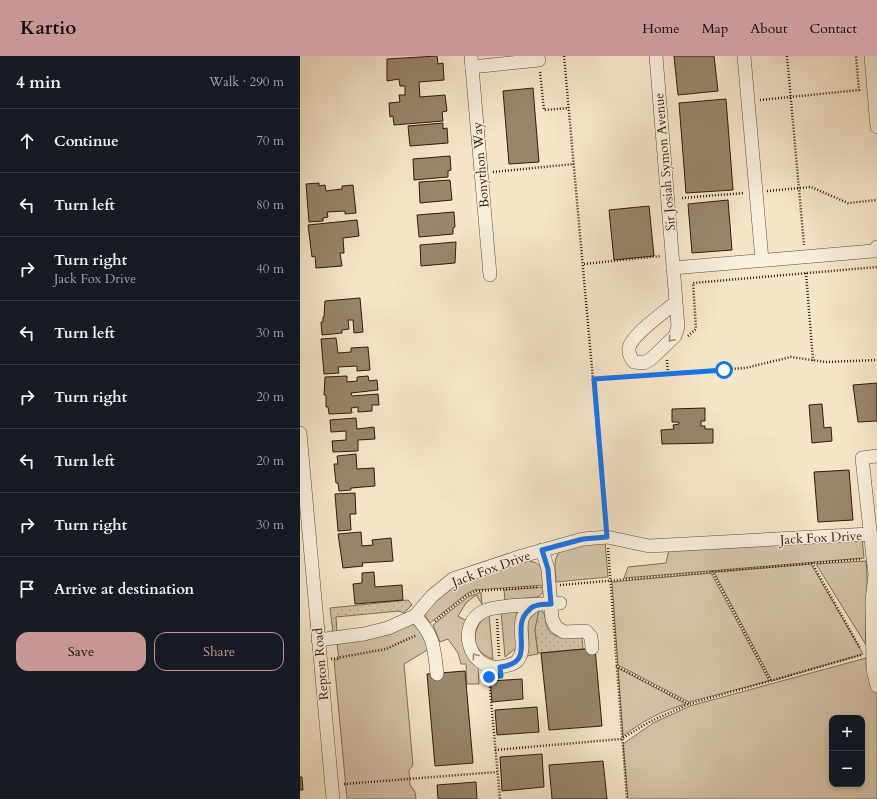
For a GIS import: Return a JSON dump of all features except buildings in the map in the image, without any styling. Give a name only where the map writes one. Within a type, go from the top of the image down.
[{"type":"street","name":"Sir Josiah Symon Avenue","points":[[656,56],[673,268],[676,302],[678,327],[675,336],[651,359],[644,363],[634,362],[630,355],[629,347],[634,338],[676,302]]},
{"type":"street","points":[[744,56],[762,260]]},
{"type":"street","points":[[871,56],[877,127]]},
{"type":"street","points":[[472,61],[539,60]]},
{"type":"street","name":"Bonython Way","points":[[472,61],[490,275]]},
{"type":"street","points":[[673,268],[873,251],[877,247]]},
{"type":"street","name":"Repton Road","points":[[300,433],[333,799]]},
{"type":"street","points":[[877,456],[862,458],[875,575],[874,669],[877,686]]},
{"type":"street","name":"Jack Fox Drive","points":[[318,640],[364,634],[388,628],[415,616],[432,596],[453,579],[542,550],[583,539],[607,537],[649,546],[870,534]]},
{"type":"street","points":[[542,550],[548,569],[549,586],[555,604],[552,619],[556,627],[564,632],[586,631],[591,637],[592,648]]},
{"type":"street","points":[[534,606],[524,615],[521,622],[521,654],[516,661],[507,666],[500,667],[482,664],[475,657],[469,645],[468,634],[474,618],[484,611],[496,608],[555,604]]},
{"type":"street","points":[[415,616],[427,628],[434,644],[437,674]]},
{"type":"path","points":[[564,56],[594,379],[621,739],[627,799]]},
{"type":"path","points":[[787,56],[804,250]]},
{"type":"path","points":[[748,101],[859,90],[856,56]]},
{"type":"path","points":[[539,60],[544,110],[569,108]]},
{"type":"path","points":[[481,173],[574,164]]},
{"type":"path","points":[[764,191],[811,187],[848,202],[877,200]]},
{"type":"path","points":[[682,198],[750,192]]},
{"type":"path","points":[[584,264],[666,256]]},
{"type":"path","points":[[686,338],[696,329],[693,283],[877,267]]},
{"type":"path","points":[[806,268],[813,361]]},
{"type":"path","points":[[667,357],[668,374]]},
{"type":"path","points":[[646,375],[746,368],[791,357],[826,362],[877,360]]},
{"type":"path","points":[[594,379],[638,376]]},
{"type":"path","points":[[320,660],[386,649],[419,634],[466,596],[476,591],[873,558]]},
{"type":"path","points":[[495,750],[621,739],[651,721],[689,704],[771,682],[864,654],[812,563]]},
{"type":"path","points":[[712,571],[771,682]]},
{"type":"path","points":[[496,590],[501,676],[489,677],[500,799]]},
{"type":"path","points":[[616,666],[689,704]]},
{"type":"path","points":[[331,785],[497,772]]},
{"type":"shaded area","points":[[862,537],[864,558],[624,578],[628,567],[666,563],[669,549]]},
{"type":"shaded area","points":[[605,542],[608,577],[556,582],[555,562],[560,551],[578,544]]},
{"type":"shaded area","points":[[528,561],[537,563],[543,572],[545,585],[474,590],[466,594],[430,623],[428,620],[426,610],[454,584]]},
{"type":"shaded area","points":[[866,561],[867,582],[866,645],[816,564]]},
{"type":"shaded area","points":[[811,564],[863,654],[772,681],[714,572]]},
{"type":"shaded area","points":[[711,573],[769,681],[689,702],[618,665],[612,582]]},
{"type":"shaded area","points":[[545,587],[542,594],[538,597],[505,600],[504,590]]},
{"type":"shaded area","points":[[481,592],[482,604],[476,595],[466,603],[458,616],[467,621],[478,666],[479,684],[467,684],[466,664],[461,664],[458,653],[448,639],[440,642],[433,625],[468,597]]},
{"type":"shaded area","points":[[408,600],[412,605],[404,613],[399,611],[336,617],[337,633],[333,633],[330,608]]},
{"type":"shaded area","points":[[514,609],[519,616],[516,648],[505,657],[501,611]]},
{"type":"shaded area","points":[[539,610],[535,630],[538,654],[527,656],[529,646],[527,617]]},
{"type":"shaded area","points":[[539,610],[543,612],[546,625],[553,634],[567,638],[582,637],[583,649],[538,653],[535,630]]},
{"type":"shaded area","points":[[489,614],[493,659],[480,651],[476,645],[475,639],[478,626]]},
{"type":"shaded area","points":[[411,623],[419,627],[424,633],[429,649],[404,664],[413,765],[409,770],[410,785],[415,792],[416,799],[347,799],[334,660],[339,659],[337,644],[385,635]]},
{"type":"shaded area","points":[[866,658],[866,667],[877,693],[877,799],[628,799],[623,744],[653,723],[690,706]]},
{"type":"shaded area","points":[[618,668],[686,704],[653,717],[623,736]]},
{"type":"route","points":[[489,677],[501,676],[500,667],[507,666],[516,661],[521,654],[521,622],[524,615],[534,606],[551,604],[548,569],[542,550],[583,539],[607,537],[594,379],[724,370]]}]
